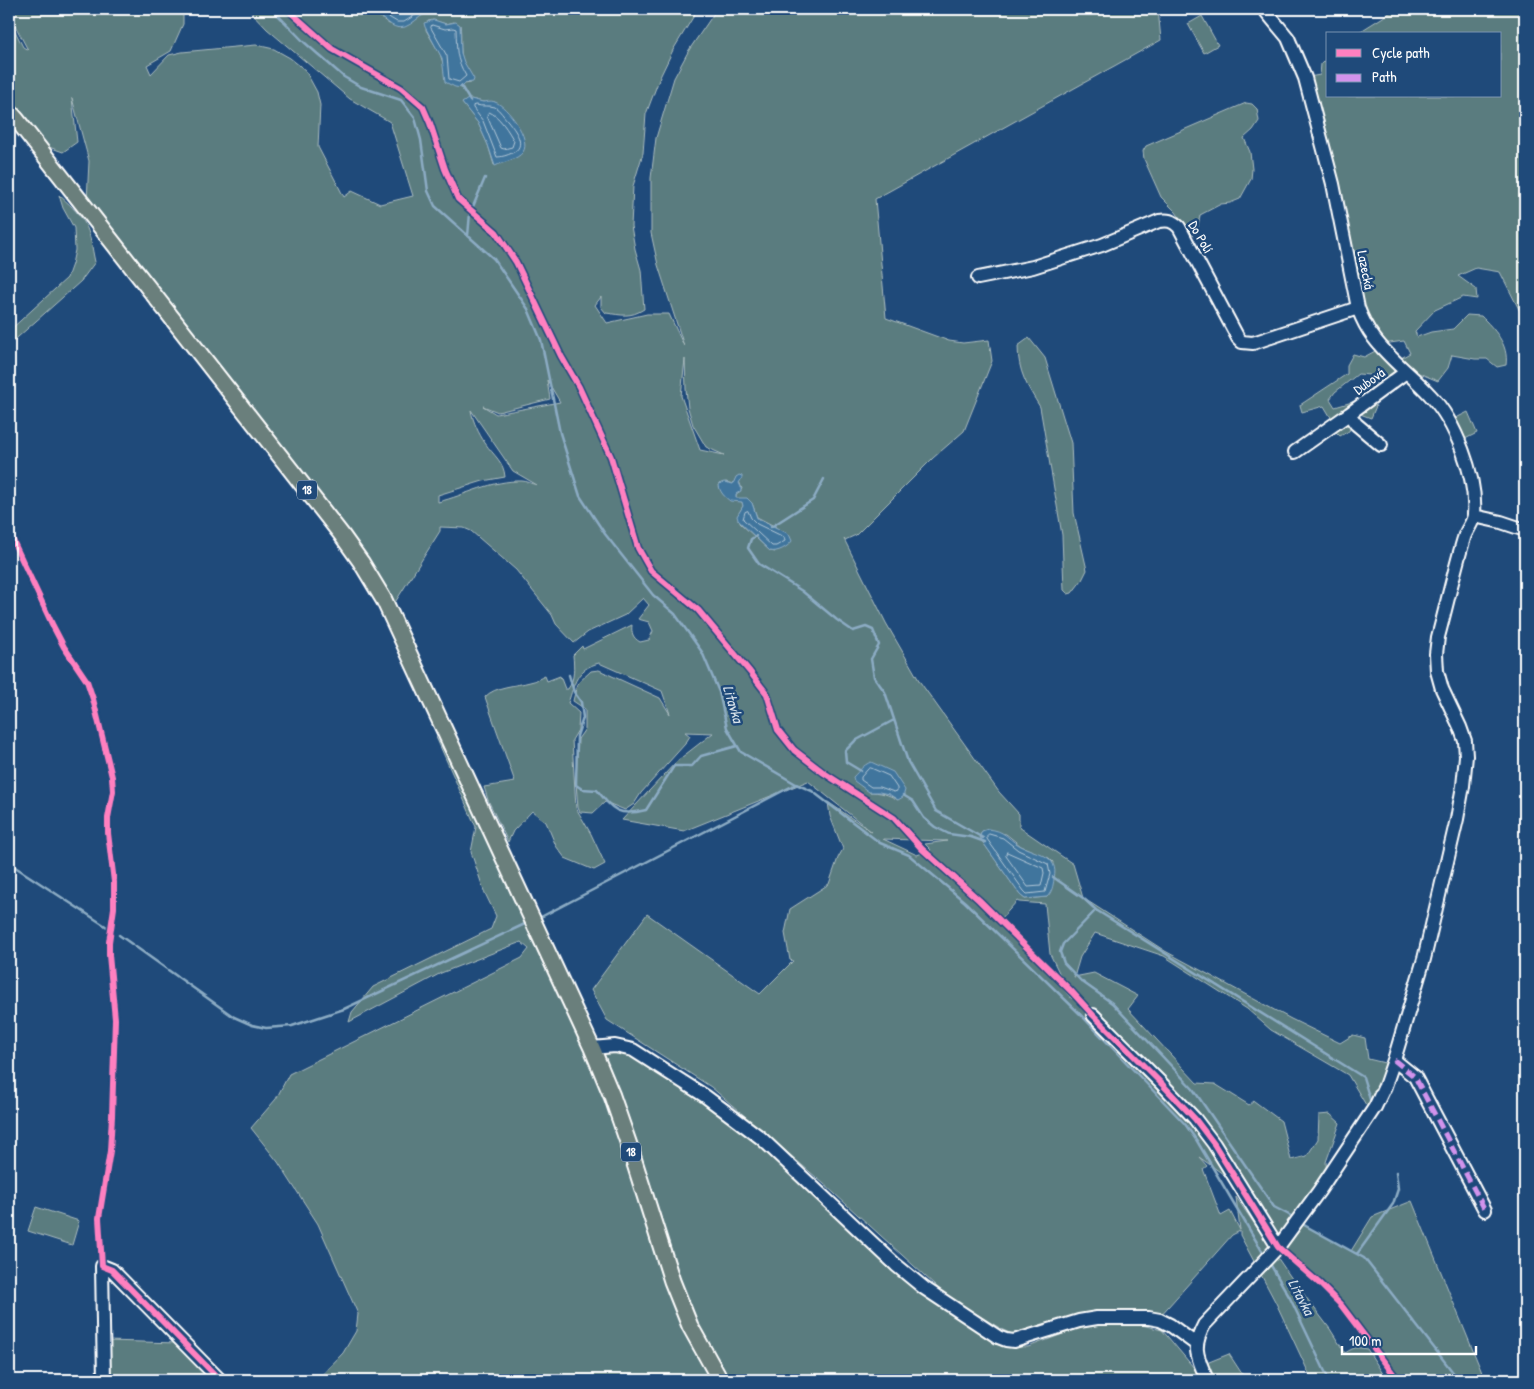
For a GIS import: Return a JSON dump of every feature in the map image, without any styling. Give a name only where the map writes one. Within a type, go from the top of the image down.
[{"type":"main road","name":"18","points":[[9,112],[81,200],[342,534],[362,562],[384,600],[592,1048],[612,1096],[672,1281],[690,1326],[720,1380]]},
{"type":"street","name":"Lazecká","points":[[1264,9],[1288,38],[1305,78],[1333,184],[1358,308],[1364,324],[1373,337],[1438,403],[1446,415],[1466,460],[1474,494],[1474,516]]},
{"type":"street","name":"Do Polí","points":[[978,278],[1033,267],[1102,245],[1159,221],[1168,220],[1174,222],[1179,227],[1238,338],[1242,342],[1252,343],[1358,308]]},
{"type":"street","name":"Dubová","points":[[1295,452],[1406,372]]},
{"type":"street","name":"Dubová","points":[[1349,414],[1356,424],[1381,445]]},
{"type":"street","points":[[1207,1380],[1197,1353],[1196,1344],[1198,1335],[1204,1325],[1276,1250],[1319,1191],[1375,1107],[1385,1086],[1424,959],[1464,786],[1465,741],[1442,689],[1437,671],[1436,654],[1438,638],[1464,536],[1474,516],[1525,530]]},
{"type":"street","points":[[1093,1015],[1195,1119],[1214,1144],[1276,1250]]},
{"type":"street","points":[[592,1048],[615,1046],[632,1050],[705,1096],[761,1138],[889,1258],[924,1288],[998,1337],[1014,1341],[1079,1321],[1097,1318],[1149,1318],[1160,1320],[1170,1325],[1196,1344]]},
{"type":"street","points":[[1394,1060],[1415,1076],[1485,1210]]},
{"type":"street","points":[[104,1380],[102,1266],[112,1270],[220,1380]]},
{"type":"green space","points":[[9,9],[183,9],[183,24],[171,51],[147,65],[151,74],[169,55],[182,52],[256,45],[274,49],[290,58],[305,70],[317,92],[320,105],[318,147],[344,197],[352,191],[380,204],[413,196],[390,122],[350,99],[267,29],[248,9],[363,9],[380,17],[389,24],[413,22],[422,15],[447,9],[698,9],[673,50],[646,114],[643,153],[633,186],[631,226],[641,270],[644,309],[630,315],[606,313],[601,307],[601,297],[595,305],[607,323],[647,314],[669,314],[684,346],[658,265],[651,233],[651,178],[656,138],[674,78],[689,50],[717,9],[1158,9],[1161,40],[875,199],[886,318],[949,341],[963,343],[989,340],[992,361],[964,431],[933,458],[856,535],[844,539],[886,623],[920,682],[999,792],[1019,814],[1019,827],[1073,864],[1083,898],[1165,951],[1291,1019],[1340,1043],[1353,1035],[1365,1038],[1368,1059],[1389,1064],[1381,1103],[1366,1105],[1348,1075],[1271,1030],[1247,1009],[1164,956],[1095,933],[1080,957],[1074,977],[1094,973],[1138,996],[1128,1009],[1197,1083],[1215,1084],[1249,1105],[1254,1101],[1281,1121],[1291,1160],[1307,1156],[1318,1139],[1319,1115],[1330,1114],[1340,1123],[1326,1162],[1327,1178],[1283,1242],[1244,1189],[1199,1157],[1207,1166],[1203,1169],[1221,1216],[1230,1211],[1240,1230],[1236,1197],[1345,1353],[1355,1348],[1367,1349],[1387,1380],[1312,1380],[1276,1303],[1240,1235],[1240,1231],[1232,1235],[1160,1316],[1022,1334],[1012,1334],[1003,1330],[947,1296],[824,1184],[711,1087],[607,1020],[591,990],[647,914],[760,994],[793,961],[790,960],[785,933],[790,909],[829,884],[843,849],[830,816],[828,802],[872,832],[808,781],[684,831],[622,820],[677,761],[713,733],[685,732],[690,736],[685,744],[641,793],[634,804],[625,810],[605,802],[593,813],[580,812],[576,783],[578,739],[585,729],[585,709],[573,701],[577,684],[591,671],[599,670],[660,698],[670,714],[662,691],[599,663],[585,669],[581,673],[575,683],[568,703],[579,713],[578,730],[572,740],[576,808],[605,864],[594,870],[565,858],[556,846],[546,822],[532,811],[513,831],[508,842],[488,800],[484,787],[515,782],[485,697],[500,688],[532,682],[545,676],[547,681],[560,676],[565,689],[568,689],[573,677],[573,655],[582,646],[583,649],[632,625],[632,633],[636,639],[640,642],[649,640],[653,631],[649,622],[638,619],[649,605],[643,598],[625,615],[588,632],[574,643],[556,624],[552,615],[516,570],[471,531],[464,528],[440,527],[440,531],[394,604],[351,533],[87,201],[89,161],[72,98],[77,142],[63,152],[46,146],[9,99],[9,19],[23,47],[28,50],[9,14]],"holes":[[[433,20],[446,24],[454,22],[460,25],[462,56],[470,73],[471,83],[464,84],[443,63],[426,30],[428,21]],[[471,99],[495,102],[512,159],[494,165],[488,145],[478,123],[462,103]],[[685,359],[688,408],[693,425],[706,447],[724,455],[700,450],[681,396]],[[547,380],[560,402],[496,414],[483,406],[498,412],[550,399]],[[471,410],[513,471],[537,485],[526,481],[511,481],[479,488],[438,502],[438,495],[483,481],[505,477],[501,463],[485,443]],[[737,476],[742,489],[736,494],[736,498],[752,503],[757,517],[776,527],[775,552],[770,551],[740,523],[739,513],[743,506],[742,502],[724,495],[719,484],[726,482],[733,484]],[[892,772],[898,780],[898,800],[880,793],[869,792]],[[982,831],[1006,834],[1021,846],[1049,858],[1053,862],[1047,897],[1025,899],[1020,895],[982,841],[980,836]],[[883,839],[947,841],[925,844],[931,850],[917,855]],[[1017,901],[1045,904],[1050,954],[1072,999],[1001,919]]]},
{"type":"green space","points":[[1396,9],[1525,9],[1525,321],[1500,272],[1476,268],[1458,276],[1476,289],[1477,299],[1463,297],[1435,310],[1415,331],[1417,337],[1431,332],[1453,329],[1467,315],[1481,316],[1500,338],[1505,350],[1506,365],[1497,367],[1487,359],[1452,355],[1448,368],[1438,381],[1409,369],[1394,384],[1386,377],[1372,384],[1370,375],[1358,374],[1335,392],[1330,399],[1335,407],[1359,400],[1376,406],[1371,418],[1360,414],[1352,423],[1349,431],[1340,436],[1333,429],[1339,424],[1330,416],[1324,406],[1302,412],[1300,405],[1347,374],[1347,365],[1353,354],[1364,357],[1379,349],[1392,363],[1410,353],[1404,341],[1383,344],[1365,317],[1309,77],[1320,75],[1321,64],[1326,59],[1326,98],[1502,98],[1502,32],[1359,32]]},
{"type":"green space","points":[[1202,16],[1218,45],[1204,53],[1188,24]]},
{"type":"green space","points":[[1246,103],[1252,104],[1257,109],[1259,121],[1244,138],[1250,152],[1251,179],[1240,199],[1221,204],[1200,215],[1197,233],[1191,234],[1176,212],[1161,197],[1144,159],[1143,151],[1146,146]]},
{"type":"green space","points":[[59,195],[76,211],[84,222],[90,237],[95,262],[81,281],[9,345],[9,331],[67,278],[72,264],[75,250],[74,228],[63,208]]},
{"type":"green space","points":[[1029,338],[1045,358],[1071,443],[1074,513],[1087,570],[1072,593],[1068,594],[1064,590],[1062,535],[1040,407],[1027,385],[1018,355],[1018,346]]},
{"type":"green space","points":[[1468,412],[1477,433],[1465,439],[1456,418]]},
{"type":"green space","points":[[436,737],[464,786],[588,1049],[715,1380],[317,1380],[343,1353],[356,1331],[358,1314],[318,1224],[278,1162],[251,1128],[276,1099],[289,1074],[522,958],[529,949],[521,942],[441,973],[349,1022],[352,1012],[373,987],[491,929],[496,916],[484,891],[471,852],[476,827]]},
{"type":"green space","points":[[608,1049],[640,1057],[742,1131],[919,1289],[1001,1346],[1028,1347],[1079,1328],[1114,1323],[1142,1325],[1162,1330],[1194,1368],[1229,1354],[1246,1380],[728,1380],[697,1329],[680,1289],[637,1146],[601,1054]]},
{"type":"green space","points":[[1412,1201],[1485,1380],[1400,1380],[1338,1299],[1299,1266],[1283,1245],[1299,1222],[1351,1251],[1372,1217]]},
{"type":"green space","points":[[36,1207],[79,1221],[72,1245],[28,1231]]},
{"type":"green space","points":[[107,1341],[177,1343],[206,1370],[209,1380],[108,1380]]},
{"type":"water","points":[[363,9],[447,9],[425,14],[408,26],[401,28]]},
{"type":"water","points":[[434,20],[446,24],[456,22],[460,25],[461,53],[474,79],[473,82],[465,83],[462,88],[445,82],[442,58],[424,23]]},
{"type":"water","points":[[468,99],[483,102],[493,101],[512,116],[524,139],[525,146],[520,155],[495,166],[478,123],[462,103]]},
{"type":"water","points":[[739,475],[742,476],[739,483],[741,491],[736,494],[736,498],[747,498],[752,503],[757,518],[789,534],[792,541],[785,547],[776,551],[770,551],[738,520],[737,516],[743,506],[742,502],[730,501],[721,492],[719,484],[724,482],[733,484]]},
{"type":"water","points":[[871,762],[893,772],[905,790],[903,797],[898,800],[889,794],[869,792],[854,781],[853,777],[863,766]]},
{"type":"water","points":[[988,829],[1002,833],[1019,845],[1050,860],[1055,871],[1052,889],[1047,897],[1025,899],[1020,895],[982,841],[980,836],[982,831]]},
{"type":"waterway","name":"Litavka","points":[[272,9],[304,42],[344,77],[361,87],[401,100],[415,118],[421,140],[428,191],[435,206],[494,259],[528,309],[541,340],[560,433],[580,496],[605,534],[653,595],[675,614],[702,652],[719,692],[727,728],[741,752],[796,784],[812,791],[880,843],[909,855],[965,902],[1080,1014],[1185,1124],[1265,1256]]},
{"type":"waterway","points":[[461,86],[470,101]]},
{"type":"waterway","points":[[472,209],[485,178]]},
{"type":"waterway","points":[[468,236],[470,213]]},
{"type":"waterway","points":[[771,527],[813,500],[824,479]]},
{"type":"waterway","points":[[756,536],[751,539],[748,548],[759,564],[802,591],[853,631],[866,627],[873,630],[879,645],[871,659],[874,677],[885,692],[908,762],[936,811],[983,838]]},
{"type":"waterway","points":[[569,675],[574,692],[581,702],[583,718],[577,736],[576,785],[582,789],[597,790],[607,803],[617,810],[629,813],[646,810],[674,766],[692,766],[701,756],[737,746]]},
{"type":"waterway","points":[[861,771],[846,762],[845,751],[855,741],[894,720]]},
{"type":"waterway","points":[[537,919],[796,784]]},
{"type":"waterway","points":[[903,795],[913,801],[924,818],[935,827],[949,834],[971,837],[985,842]]},
{"type":"waterway","points":[[9,863],[107,927]]},
{"type":"waterway","points":[[1053,877],[1083,898],[1096,910],[1063,944],[1060,952],[1064,963],[1081,981],[1112,1003],[1193,1089],[1274,1207],[1291,1216]]},
{"type":"waterway","points":[[1096,910],[1363,1077],[1371,1103]]},
{"type":"waterway","points":[[119,935],[234,1017],[252,1025],[266,1028],[292,1026],[344,1009],[527,923]]},
{"type":"waterway","points":[[1357,1254],[1393,1204],[1398,1189],[1396,1172]]},
{"type":"waterway","points":[[1304,1225],[1364,1258],[1459,1380]]},
{"type":"waterway","name":"Litavka","points":[[1269,1262],[1290,1298],[1329,1380]]},
{"type":"marked path","points":[[1394,1060],[1415,1077],[1485,1210]]},
{"type":"cycle path","points":[[287,9],[332,49],[401,88],[423,107],[458,199],[496,232],[516,262],[561,356],[579,387],[611,457],[638,548],[651,571],[698,610],[750,672],[767,694],[778,730],[794,750],[824,773],[894,818],[922,849],[979,900],[1160,1082],[1195,1119],[1214,1144],[1278,1247],[1341,1305],[1398,1380]]},
{"type":"cycle path","points":[[9,532],[53,626],[64,647],[87,681],[112,777],[113,791],[108,818],[108,833],[114,882],[114,908],[109,955],[115,1019],[110,1151],[99,1218],[102,1266],[112,1270],[220,1380]]}]
